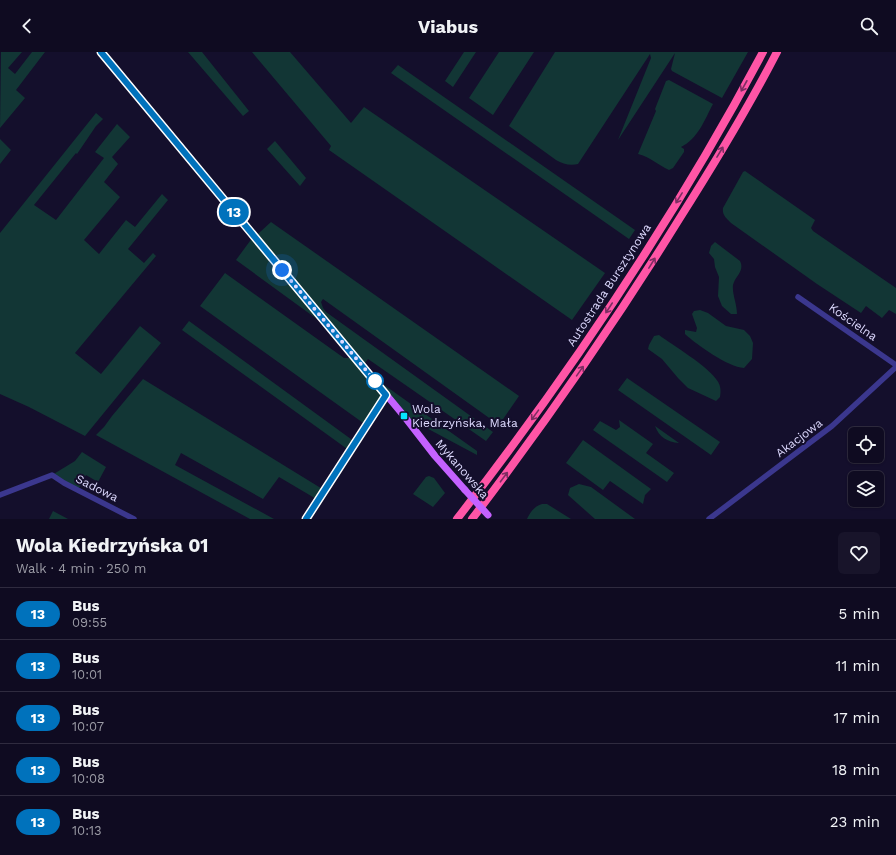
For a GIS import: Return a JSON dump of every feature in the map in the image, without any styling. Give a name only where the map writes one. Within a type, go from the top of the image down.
[{"type":"highway","name":"Autostrada Bursztynowa","points":[[457,519],[534,416],[610,306],[686,187],[763,52]]},
{"type":"highway","name":"Autostrada Bursztynowa","points":[[472,519],[548,417],[631,296],[698,189],[777,52]]},
{"type":"main road","name":"Mykanowska","points":[[101,52],[435,456],[490,517]]},
{"type":"street","name":"Kościelna","points":[[798,296],[896,366]]},
{"type":"street","name":"Akacjowa","points":[[709,519],[832,426],[896,366]]},
{"type":"street","points":[[306,519],[386,395]]},
{"type":"street","name":"Sadowa","points":[[0,495],[52,475],[64,483],[134,519]]},
{"type":"green space","points":[[1,52],[22,52],[8,68],[15,74],[32,52],[45,52],[16,90],[25,98],[0,128]]},
{"type":"green space","points":[[188,52],[202,52],[249,111],[243,116]]},
{"type":"green space","points":[[252,52],[290,52],[351,123],[364,107],[605,273],[572,320],[329,150],[331,146]]},
{"type":"green space","points":[[464,52],[476,52],[453,87],[445,81]]},
{"type":"green space","points":[[499,52],[534,52],[493,115],[469,98]]},
{"type":"green space","points":[[555,52],[748,52],[722,98],[672,71],[671,69],[675,53],[618,140],[651,58],[650,54],[578,164],[569,165],[556,160],[509,126]]},
{"type":"green space","points":[[398,65],[635,230],[629,239],[391,73]]},
{"type":"green space","points":[[669,80],[713,104],[696,134],[681,147],[684,149],[684,152],[673,168],[669,170],[638,154],[656,111],[655,109],[666,81]]},
{"type":"green space","points":[[96,113],[103,119],[96,126],[77,154],[76,153],[34,205],[56,220],[104,158],[95,152],[117,124],[130,137],[112,157],[118,164],[104,182],[120,197],[84,240],[99,254],[126,220],[135,227],[162,194],[168,200],[128,249],[144,263],[153,253],[156,256],[75,353],[101,374],[140,326],[161,343],[85,436],[0,394],[0,233]]},
{"type":"green space","points":[[0,139],[11,150],[0,164]]},
{"type":"green space","points":[[275,141],[306,178],[300,186],[267,149]]},
{"type":"green space","points":[[745,171],[815,220],[811,228],[813,231],[896,288],[896,314],[889,310],[882,318],[866,306],[861,313],[817,284],[731,223],[724,215],[723,208],[743,172]]},
{"type":"green space","points":[[271,222],[519,396],[499,425],[323,299],[321,302],[326,312],[493,432],[486,441],[368,359],[365,363],[380,382],[477,451],[477,455],[404,416],[386,395],[366,425],[200,306],[225,273],[344,358],[350,358],[353,355],[332,330],[236,260],[250,241]]},
{"type":"green space","points":[[715,242],[740,261],[741,271],[733,285],[737,314],[731,314],[722,306],[718,296],[719,277],[714,259],[709,253],[711,246]]},
{"type":"green space","points":[[700,310],[708,313],[726,326],[744,330],[750,336],[753,343],[752,359],[744,368],[737,367],[721,360],[685,334],[685,330],[696,332],[697,328],[692,314],[694,311]]},
{"type":"green space","points":[[189,321],[355,442],[350,451],[182,330]]},
{"type":"green space","points":[[659,335],[698,362],[718,381],[720,397],[716,401],[688,388],[662,359],[648,349],[654,336]]},
{"type":"green space","points":[[627,378],[720,442],[711,455],[618,390]]},
{"type":"green space","points":[[143,379],[324,490],[318,500],[279,477],[263,499],[181,453],[175,465],[274,519],[250,519],[96,435]]},
{"type":"green space","points":[[619,420],[653,444],[646,453],[674,473],[667,482],[593,430],[600,421],[616,430],[620,427]]},
{"type":"green space","points":[[655,426],[679,443],[661,436]]},
{"type":"green space","points":[[583,440],[651,489],[645,495],[643,504],[610,481],[603,490],[566,463]]},
{"type":"green space","points":[[82,452],[106,467],[98,482],[86,475],[78,490],[52,475],[75,461]]},
{"type":"green space","points":[[429,476],[434,478],[445,493],[433,507],[413,494],[426,477]]},
{"type":"green space","points":[[579,484],[591,487],[635,519],[595,519],[568,495],[570,488]]},
{"type":"green space","points":[[547,504],[571,519],[527,519],[537,506]]},
{"type":"green space","points":[[53,511],[68,519],[49,519]]},
{"type":"bus line","name":"13","points":[[101,52],[386,395],[380,402],[306,519]]},
{"type":"place","name":"Wola Kiedrzyńska, Mała","points":[[404,416]]},
{"type":"route","points":[[282,270],[375,381]]}]
